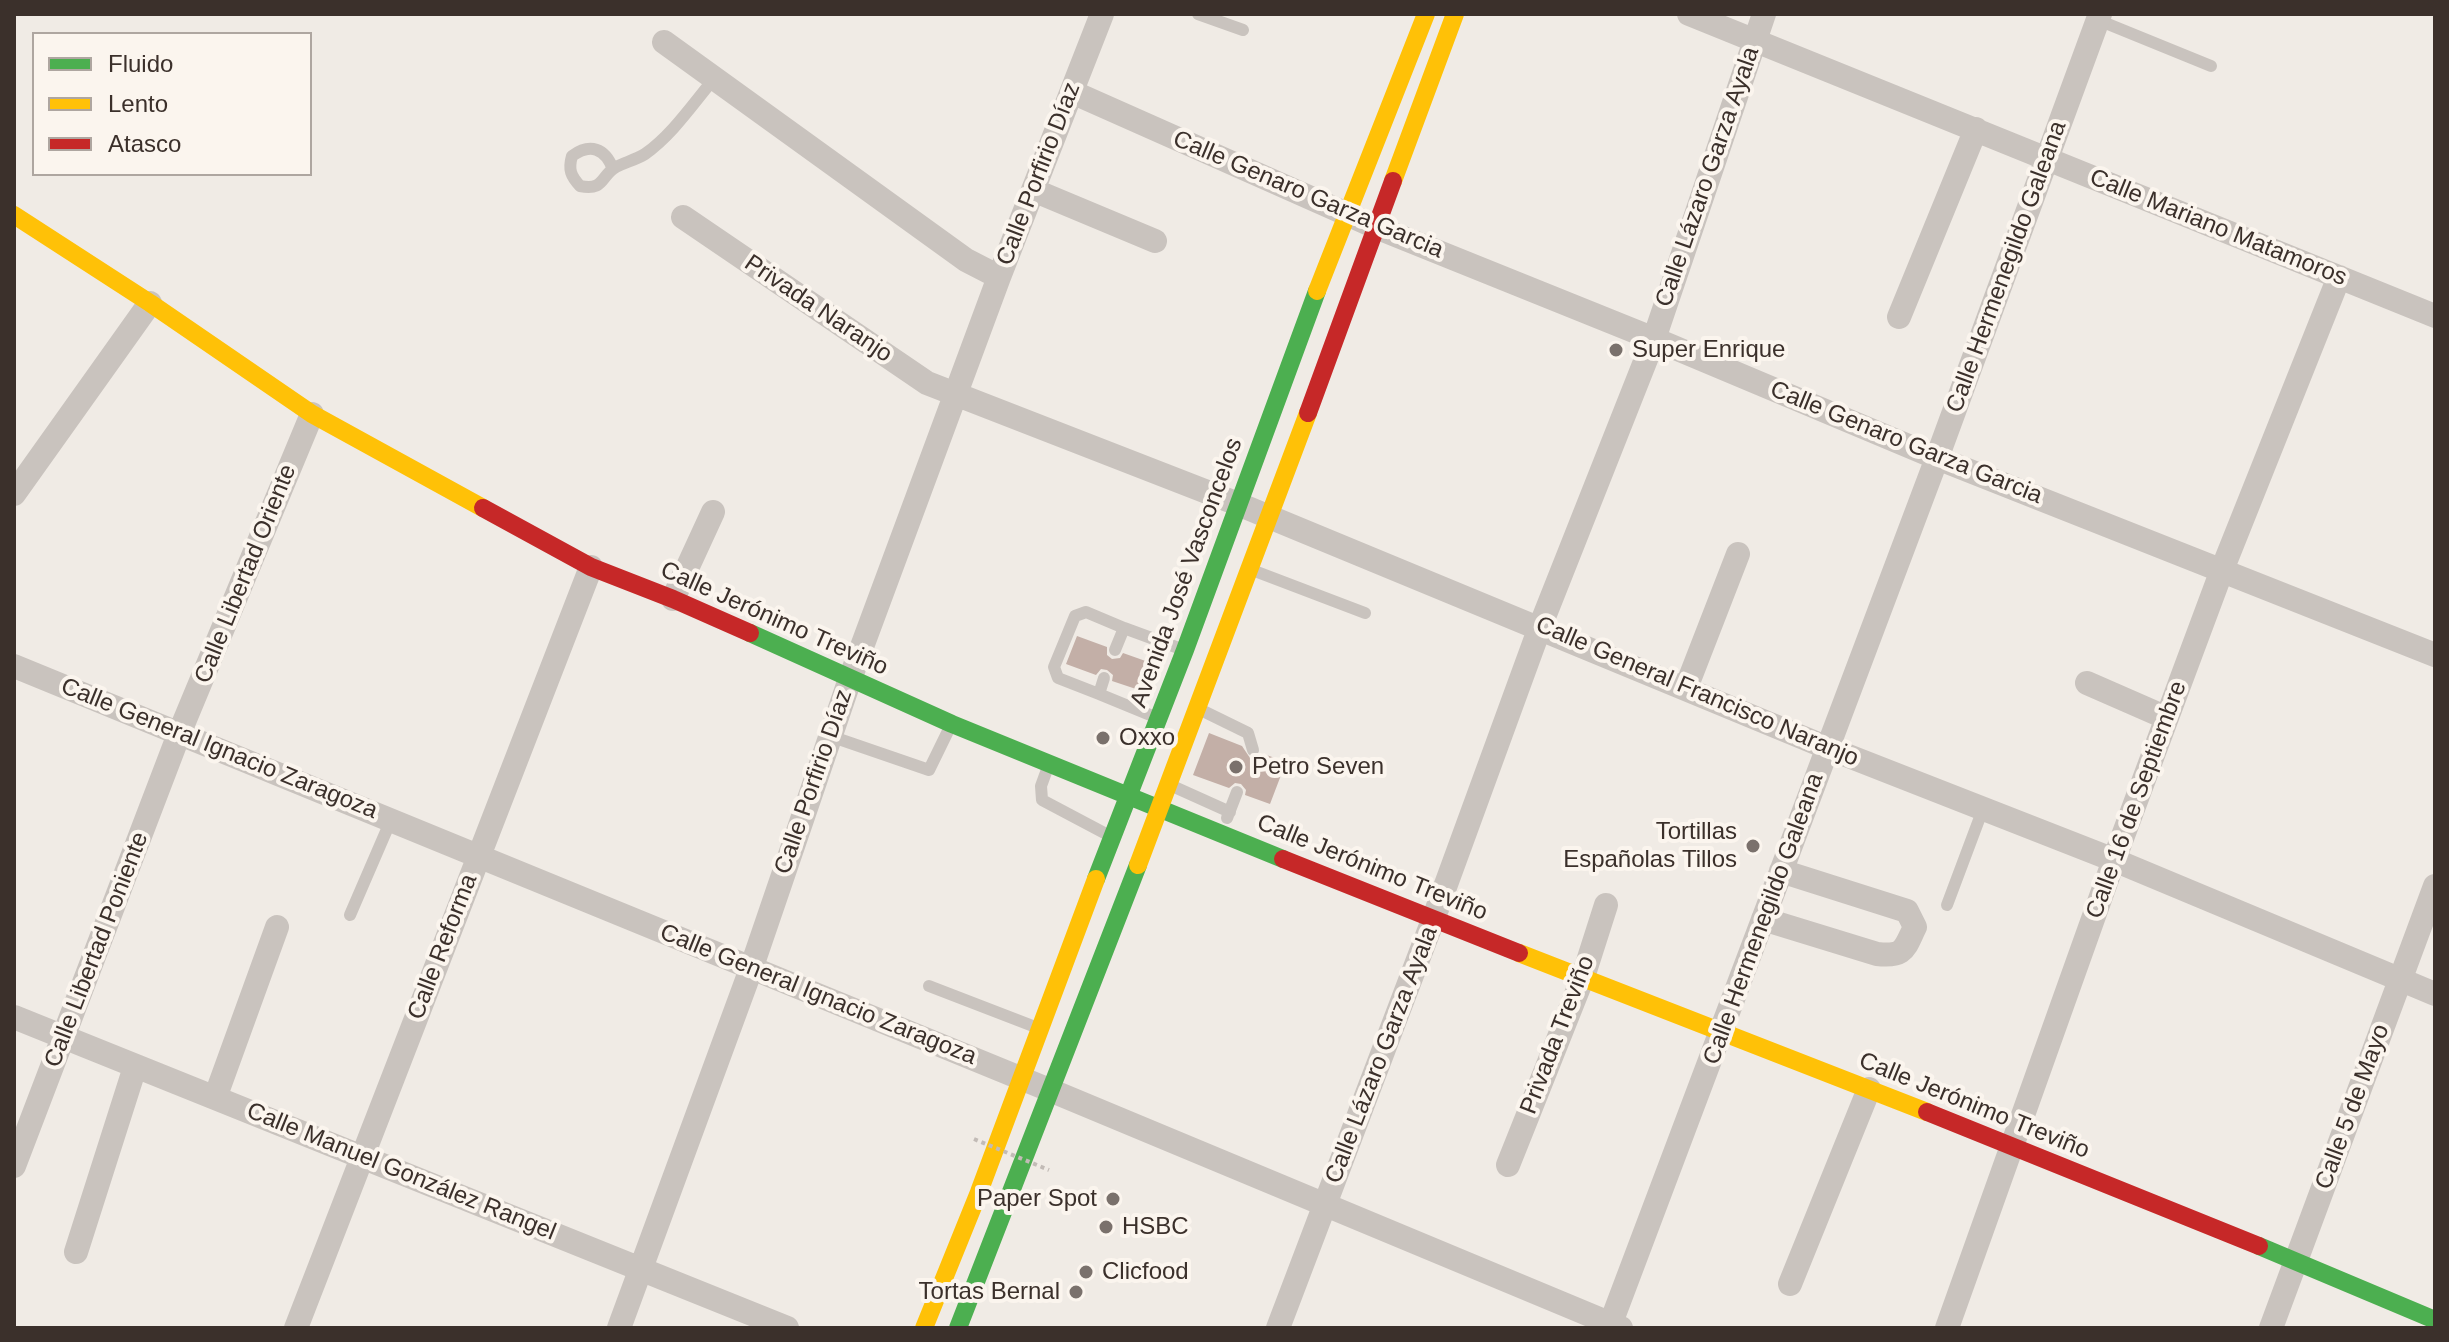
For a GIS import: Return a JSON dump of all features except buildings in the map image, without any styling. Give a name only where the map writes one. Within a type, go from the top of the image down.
[{"type":"main road","name":"Avenida José Vasconcelos","points":[[958,1328],[1052,1091],[1055,1035],[1126,844],[1128,795],[1168,696],[1346,213],[1426,14]]},
{"type":"main road","name":"Avenida José Vasconcelos","points":[[924,1328],[1021,1078],[1055,1035],[1126,844],[1158,807],[1269,518],[1455,14]]},
{"type":"main road","name":"Calle Jerónimo Treviño","points":[[14,215],[312,414],[591,567],[673,599],[952,724],[1050,761],[1433,920],[1869,1089],[2435,1320]]},
{"type":"street","name":"Calle Porfirio Díaz","points":[[619,1328],[751,969],[850,679],[999,277],[1102,14]]},
{"type":"street","name":"Calle Mariano Matamoros","points":[[1689,14],[2435,316]]},
{"type":"street","name":"Calle Lázaro Garza Ayala","points":[[1278,1328],[1540,627],[1654,339],[1764,14]]},
{"type":"street","name":"Calle Hermenegildo Galeana","points":[[1613,1327],[2099,17]]},
{"type":"street","points":[[664,42],[966,260],[999,277]]},
{"type":"street","name":"Calle Genaro Garza Garcia","points":[[1072,92],[1376,227],[1937,458],[2435,655]]},
{"type":"street","points":[[1899,317],[1976,129]]},
{"type":"street","points":[[1033,190],[1155,241]]},
{"type":"street","name":"Privada Naranjo","points":[[683,217],[927,383],[957,393]]},
{"type":"street","name":"Calle 16 de Septiembre","points":[[1947,1328],[2114,860],[2222,570],[2339,277]]},
{"type":"street","points":[[14,494],[150,303]]},
{"type":"street","name":"Calle General Francisco Naranjo","points":[[957,393],[1540,627],[1828,748],[2114,860],[2435,994]]},
{"type":"street","name":"Calle Libertad Oriente","points":[[179,734],[312,414]]},
{"type":"street","points":[[673,599],[713,512]]},
{"type":"street","points":[[1686,688],[1738,554]]},
{"type":"street","name":"Calle Reforma","points":[[296,1328],[591,567]]},
{"type":"street","name":"Calle General Ignacio Zaragoza","points":[[14,666],[1021,1078],[1613,1327]]},
{"type":"street","points":[[2087,683],[2167,718]]},
{"type":"street","name":"Calle Libertad Poniente","points":[[14,1166],[179,734]]},
{"type":"street","points":[[1763,919],[1877,954],[1894,956],[1904,950],[1915,927],[1907,911],[1781,871]]},
{"type":"street","name":"Calle 5 de Mayo","points":[[2271,1328],[2435,886]]},
{"type":"street","name":"Privada Treviño","points":[[1508,1165],[1583,977],[1606,905]]},
{"type":"street","points":[[215,1098],[277,927]]},
{"type":"street","name":"Calle Manuel González Rangel","points":[[14,1017],[787,1328]]},
{"type":"street","points":[[76,1252],[135,1067]]},
{"type":"street","points":[[1790,1284],[1869,1089]]},
{"type":"lane","points":[[1198,14],[1243,30]]},
{"type":"lane","points":[[2099,17],[2211,66]]},
{"type":"lane","points":[[613,169],[632,162],[658,143],[713,80]]},
{"type":"lane","points":[[1219,558],[1365,613]]},
{"type":"lane","points":[[1187,730],[1058,678],[1054,667],[1075,616],[1086,612],[1214,661]]},
{"type":"lane","points":[[1115,650],[1124,628]]},
{"type":"lane","points":[[1099,694],[1104,678]]},
{"type":"lane","points":[[1168,696],[1248,733],[1253,750]]},
{"type":"lane","points":[[830,736],[929,770],[952,724]]},
{"type":"lane","points":[[1050,761],[1041,786],[1042,800],[1126,844]]},
{"type":"lane","points":[[1138,771],[1230,812]]},
{"type":"lane","points":[[1221,832],[1237,792]]},
{"type":"lane","points":[[1947,905],[1983,809]]},
{"type":"lane","points":[[350,915],[391,820]]},
{"type":"lane","points":[[929,986],[1055,1035]]},
{"type":"path","points":[[974,1139],[1049,1170]]},
{"type":"traffic: fast","points":[[1096,879],[1185,650],[1317,291]]},
{"type":"traffic: fast","points":[[750,633],[952,724],[1283,859]]},
{"type":"traffic: fast","points":[[958,1328],[1138,865]]},
{"type":"traffic: fast","points":[[2259,1246],[2435,1320]]},
{"type":"traffic: slow","points":[[1317,291],[1426,14]]},
{"type":"traffic: slow","points":[[1393,181],[1455,14]]},
{"type":"traffic: slow","points":[[14,215],[312,414],[483,508]]},
{"type":"traffic: slow","points":[[1138,865],[1308,413]]},
{"type":"traffic: slow","points":[[924,1328],[979,1192],[1096,879]]},
{"type":"traffic: slow","points":[[1519,953],[1927,1112]]},
{"type":"traffic: jam","points":[[1308,413],[1393,181]]},
{"type":"traffic: jam","points":[[483,508],[591,567],[750,633]]},
{"type":"traffic: jam","points":[[1283,859],[1519,953]]},
{"type":"traffic: jam","points":[[1927,1112],[2259,1246]]},
{"type":"place","name":"Super Enrique","points":[[1616,350]]},
{"type":"place","name":"Oxxo","points":[[1103,738]]},
{"type":"place","name":"Petro Seven","points":[[1236,767]]},
{"type":"place","name":"Tortillas Españolas Tillos","points":[[1753,846]]},
{"type":"place","name":"Paper Spot","points":[[1113,1199]]},
{"type":"place","name":"HSBC","points":[[1106,1227]]},
{"type":"place","name":"Clicfood","points":[[1086,1272]]},
{"type":"place","name":"Tortas Bernal","points":[[1076,1292]]}]
